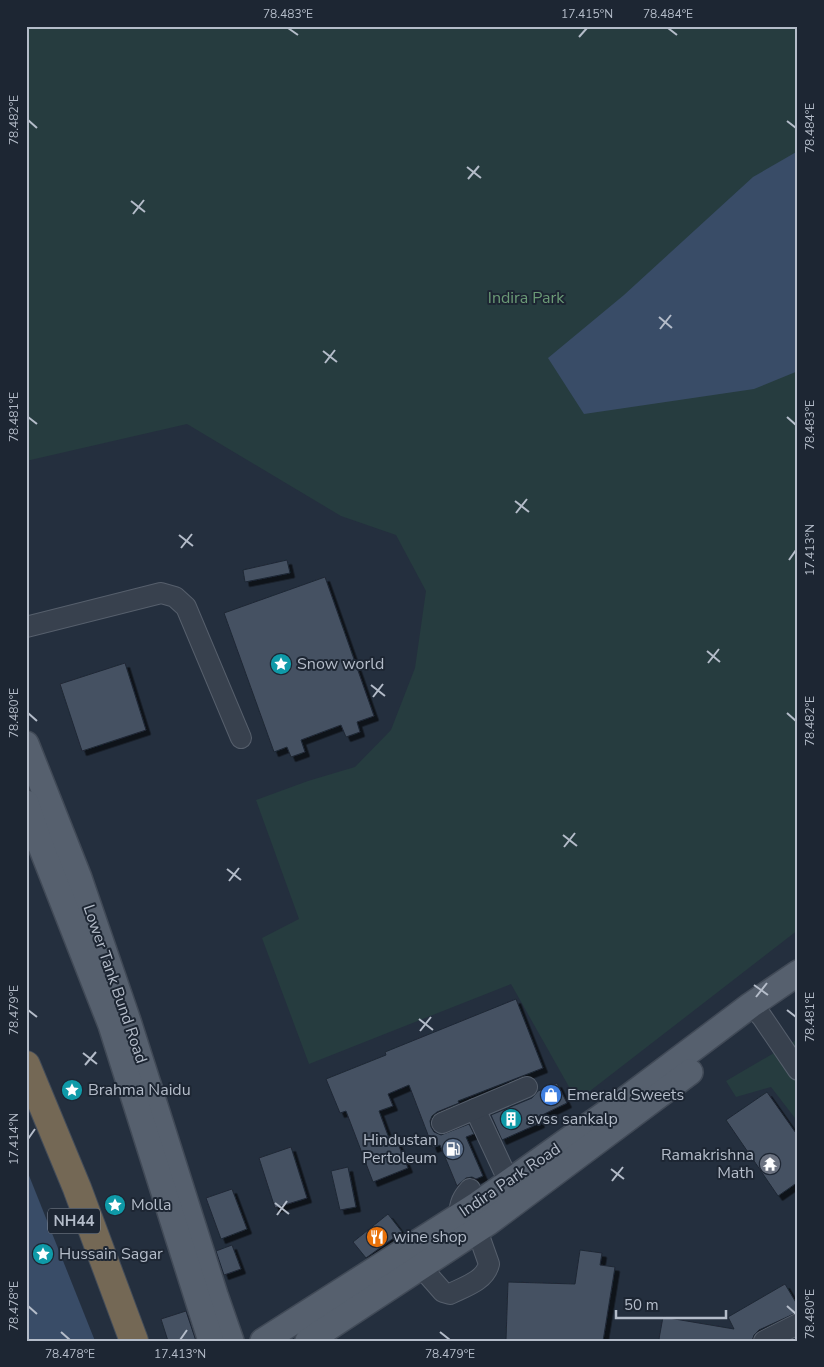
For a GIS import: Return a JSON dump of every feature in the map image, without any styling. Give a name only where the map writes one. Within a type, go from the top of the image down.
[{"type":"highway","name":"NH44","points":[[26,1065],[78,1188],[134,1341]]},
{"type":"highway","name":"NH44","points":[[26,1102],[64,1194],[118,1341]]},
{"type":"main road","name":"Lower Tank Bund Road","points":[[26,744],[78,878],[132,1030],[231,1341]]},
{"type":"main road","name":"Lower Tank Bund Road","points":[[26,803],[40,844],[111,1025],[211,1341]]},
{"type":"main road","name":"Indira Park Road","points":[[263,1341],[468,1222],[634,1116],[756,1011],[798,972]]},
{"type":"main road","name":"Indira Park Road","points":[[308,1341],[421,1267],[468,1222],[491,1185],[622,1102],[756,1011],[798,991]]},
{"type":"street","points":[[26,628],[161,593],[175,597],[186,607],[241,738]]},
{"type":"street","points":[[756,1011],[798,1070]]},
{"type":"street","points":[[442,1123],[527,1087]]},
{"type":"street","points":[[421,1267],[443,1292],[450,1294],[478,1280],[488,1270],[489,1264],[460,1203],[463,1196],[491,1185],[475,1109]]},
{"type":"street","points":[[764,1341],[798,1324]]},
{"type":"green space","name":"Indira Park","points":[[26,26],[798,26],[798,930],[577,1101],[511,984],[309,1064],[262,938],[299,919],[256,800],[308,781],[355,767],[391,730],[415,668],[426,591],[396,535],[341,516],[187,424],[26,461]]},
{"type":"green space","points":[[798,1039],[798,1122],[771,1087],[736,1097],[726,1081]]},
{"type":"water","points":[[798,151],[798,371],[754,389],[584,414],[548,358],[624,295],[753,177]]},
{"type":"water","name":"Hussain Sagar","points":[[26,1168],[95,1341],[26,1341]]},
{"type":"building","points":[[287,560],[290,573],[245,582],[243,570]]},
{"type":"building","points":[[325,577],[374,716],[357,722],[360,732],[346,737],[341,725],[301,740],[305,752],[291,757],[287,747],[274,752],[224,613]]},
{"type":"building","points":[[125,663],[146,730],[82,751],[60,684]]},
{"type":"building","points":[[516,999],[543,1068],[458,1101],[459,1103],[437,1112],[430,1121],[434,1132],[441,1135],[469,1124],[474,1134],[466,1137],[483,1176],[476,1179],[472,1177],[466,1178],[457,1186],[440,1145],[433,1148],[409,1085],[388,1094],[393,1106],[379,1111],[390,1141],[396,1139],[408,1168],[373,1182],[346,1111],[340,1113],[326,1079],[386,1055],[385,1052]]},
{"type":"building","name":"svss sankalp","points":[[557,1083],[567,1103],[538,1117],[540,1123],[502,1140],[491,1115],[532,1098],[538,1091]]},
{"type":"building","points":[[767,1092],[798,1136],[798,1182],[778,1196],[726,1120]]},
{"type":"building","points":[[291,1147],[307,1198],[275,1208],[259,1158]]},
{"type":"building","points":[[348,1167],[356,1207],[340,1210],[331,1171]]},
{"type":"building","points":[[232,1189],[247,1229],[221,1239],[206,1198]]},
{"type":"building","name":"wine shop","points":[[388,1214],[402,1232],[366,1258],[353,1242]]},
{"type":"building","points":[[232,1245],[241,1269],[224,1275],[216,1251]]},
{"type":"building","points":[[580,1250],[602,1253],[600,1265],[615,1267],[603,1341],[506,1340],[508,1282],[575,1284]]},
{"type":"building","points":[[785,1284],[798,1306],[798,1312],[759,1330],[754,1335],[752,1341],[665,1341],[659,1339],[663,1317],[734,1329],[728,1317]]},
{"type":"building","points":[[186,1311],[196,1341],[168,1341],[161,1319]]},
{"type":"place","name":"Snow world","points":[[281,664]]},
{"type":"place","name":"Brahma Naidu","points":[[72,1090]]},
{"type":"place","name":"Emerald Sweets","points":[[551,1095]]},
{"type":"place","name":"svss sankalp","points":[[511,1119]]},
{"type":"place","name":"Hindustan Pertoleum","points":[[453,1149]]},
{"type":"place","name":"Ramakrishna Math","points":[[770,1164]]},
{"type":"place","name":"Molla","points":[[115,1205]]},
{"type":"place","name":"wine shop","points":[[377,1237]]},
{"type":"place","name":"Hussain Sagar","points":[[43,1254]]}]
